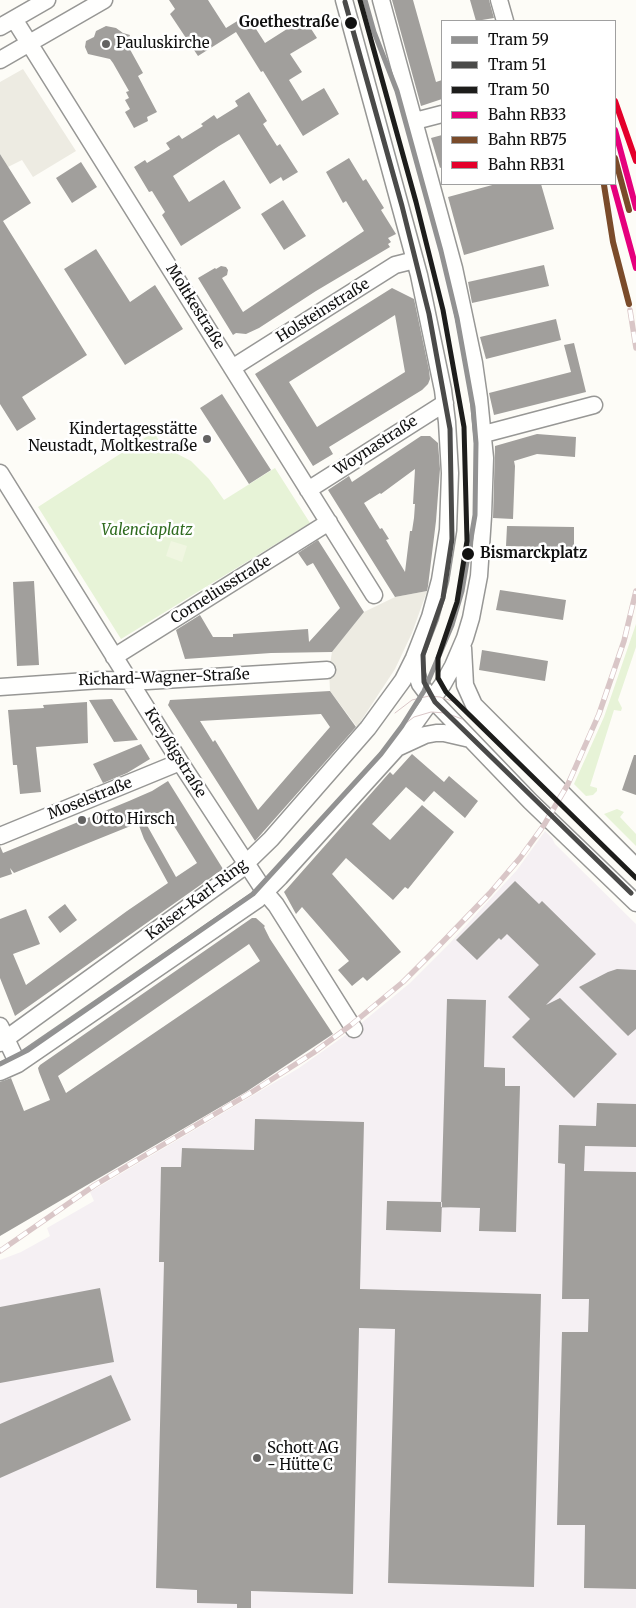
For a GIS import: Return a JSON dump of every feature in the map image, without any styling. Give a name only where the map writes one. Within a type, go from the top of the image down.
[{"type":"street","points":[[7,23],[47,0]]},
{"type":"street","points":[[0,60],[104,0]]},
{"type":"street","points":[[344,0],[415,260],[445,403],[450,473],[448,530],[440,580],[430,617],[414,658],[411,679]]},
{"type":"street","points":[[381,0],[456,277],[474,363],[484,434],[485,466],[479,576],[463,648],[467,693],[474,705],[636,867]]},
{"type":"street","points":[[499,0],[505,20]]},
{"type":"street","name":"Moltkestraße","points":[[7,23],[30,43],[374,595]]},
{"type":"street","points":[[414,121],[441,114]]},
{"type":"street","name":"Holsteinstraße","points":[[232,368],[396,265],[415,260]]},
{"type":"street","name":"Woynastraße","points":[[308,490],[445,403]]},
{"type":"street","points":[[484,434],[594,405]]},
{"type":"street","name":"Kreyßigstraße","points":[[0,473],[180,762],[246,864],[282,913],[311,963],[354,1029]]},
{"type":"street","name":"Corneliusstraße","points":[[114,657],[329,522]]},
{"type":"street","points":[[397,748],[443,684],[465,638]]},
{"type":"street","name":"Richard-Wagner-Straße","points":[[0,687],[101,680],[146,680],[327,670]]},
{"type":"street","points":[[411,679],[443,684],[474,705]]},
{"type":"street","points":[[411,679],[530,801],[636,903]]},
{"type":"street","name":"Kaiser-Karl-Ring","points":[[2,1036],[229,879],[271,839],[411,679]]},
{"type":"street","points":[[397,748],[425,735],[436,733],[470,739]]},
{"type":"street","name":"Kaiser-Karl-Ring","points":[[0,1072],[18,1064],[248,907],[265,892],[397,748]]},
{"type":"street","name":"Moselstraße","points":[[0,836],[180,762]]},
{"type":"street","points":[[2,1036],[18,1064]]},
{"type":"shaded area","points":[[23,69],[76,151],[33,177],[22,160],[8,167],[0,154],[0,82]]},
{"type":"shaded area","points":[[427,591],[412,633],[395,669],[357,727],[330,691],[329,670],[332,652],[364,612],[395,597]]},
{"type":"shaded area","points":[[545,831],[555,844],[636,924],[636,1608],[0,1608],[0,1260],[21,1252],[50,1236],[47,1228],[94,1201],[90,1192],[299,1068],[354,1029],[410,983],[450,943],[517,870]]},
{"type":"green space","name":"Valenciaplatz","points":[[154,432],[162,446],[191,461],[209,479],[224,500],[275,468],[310,523],[121,639],[38,507]]},
{"type":"green space","points":[[171,541],[187,546],[182,562],[166,556]]},
{"type":"green space","points":[[636,624],[636,647],[618,700],[622,708],[621,711],[614,710],[590,786],[597,788],[597,791],[593,795],[586,796],[574,784],[604,717]]},
{"type":"green space","points":[[617,809],[624,812],[620,817],[636,834],[636,846],[604,814]]},
{"type":"building","points":[[169,0],[208,0],[226,28],[247,15],[265,43],[287,29],[285,26],[294,21],[296,23],[304,18],[317,38],[290,54],[302,72],[289,80],[302,101],[324,88],[339,114],[303,136],[263,71],[261,72],[236,32],[198,56],[170,14],[175,9]]},
{"type":"building","points":[[392,0],[413,0],[436,82],[441,80],[441,99],[421,106]]},
{"type":"building","points":[[470,0],[489,0],[494,18],[476,20]]},
{"type":"building","points":[[106,26],[116,28],[130,35],[127,44],[143,73],[138,76],[157,112],[147,117],[148,121],[134,128],[125,112],[130,109],[125,100],[129,98],[126,92],[129,91],[113,63],[110,59],[88,54],[85,47],[86,41],[94,37],[96,31]]},
{"type":"building","points":[[249,92],[267,121],[263,124],[277,146],[280,144],[298,172],[283,181],[281,177],[270,184],[239,134],[219,146],[173,176],[189,202],[224,180],[241,208],[181,246],[162,215],[165,212],[152,191],[149,192],[134,167],[145,160],[147,163],[170,149],[166,143],[179,135],[182,139],[203,126],[201,124],[214,115],[217,119],[238,106],[235,101]]},
{"type":"building","points":[[441,135],[440,168],[431,138]]},
{"type":"building","points":[[0,154],[31,203],[3,221],[87,355],[22,397],[36,419],[17,431],[0,404]]},
{"type":"building","points":[[349,158],[363,181],[366,179],[384,208],[381,210],[396,234],[388,238],[391,242],[388,244],[390,247],[259,328],[246,334],[236,333],[233,335],[198,278],[215,268],[226,267],[228,270],[227,275],[222,278],[243,312],[364,231],[346,201],[343,203],[326,172]]},
{"type":"building","points":[[81,162],[97,187],[72,203],[56,178]]},
{"type":"building","points":[[492,185],[541,185],[554,229],[464,255],[448,197]]},
{"type":"building","points":[[283,200],[306,236],[284,250],[261,214]]},
{"type":"building","points":[[96,249],[130,302],[155,285],[183,329],[125,365],[64,269]]},
{"type":"building","points":[[544,265],[549,286],[472,303],[468,282]]},
{"type":"building","points":[[392,288],[414,299],[429,370],[430,379],[428,384],[422,390],[329,447],[333,454],[313,466],[255,374]],"holes":[[[395,315],[405,372],[317,427],[289,382]]]},
{"type":"building","points":[[556,319],[561,340],[486,359],[480,337]]},
{"type":"building","points":[[574,343],[586,392],[494,415],[489,393],[571,372],[564,345]]},
{"type":"building","points":[[222,394],[271,470],[249,484],[200,408]]},
{"type":"building","points":[[537,434],[576,437],[575,457],[537,454],[514,461],[513,519],[493,518],[495,446]]},
{"type":"building","points":[[421,436],[430,436],[438,443],[440,469],[436,521],[427,591],[395,597],[328,490],[349,476],[352,482]],"holes":[[[415,469],[413,504],[415,504],[414,518],[412,531],[410,531],[405,572],[386,540],[389,539],[382,528],[380,529],[364,503],[381,494]]]},
{"type":"building","points":[[507,526],[574,527],[574,548],[506,546]]},
{"type":"building","points":[[318,540],[364,612],[332,652],[271,653],[185,659],[176,630],[200,615],[213,637],[233,637],[233,634],[308,629],[309,642],[340,608],[313,563],[307,566],[298,553]]},
{"type":"building","points":[[34,581],[39,665],[17,666],[13,582]]},
{"type":"building","points":[[500,590],[566,600],[563,620],[496,610]]},
{"type":"building","points":[[482,650],[548,661],[545,681],[479,670]]},
{"type":"building","points":[[330,691],[356,727],[255,841],[168,705],[170,700]],"holes":[[[321,714],[330,727],[258,810],[215,740],[213,742],[200,721]]]},
{"type":"building","points":[[112,699],[138,740],[114,742],[89,700]]},
{"type":"building","points":[[87,702],[88,743],[36,747],[41,792],[20,794],[17,765],[13,765],[8,710],[44,708],[43,705]]},
{"type":"building","points":[[141,744],[150,759],[127,773],[103,783],[93,764]]},
{"type":"building","points":[[412,754],[444,782],[449,776],[478,801],[465,818],[434,791],[424,802],[406,787],[372,824],[390,840],[422,805],[454,832],[408,889],[405,887],[393,900],[346,858],[332,874],[401,952],[367,981],[363,977],[352,986],[338,970],[349,961],[302,907],[296,914],[284,892],[390,772],[393,775]]},
{"type":"building","points":[[634,755],[636,755],[636,795],[622,790]]},
{"type":"building","points":[[168,781],[223,869],[15,1016],[0,978],[0,919],[26,909],[40,944],[13,954],[26,985],[168,883],[144,839],[138,823],[14,873],[10,868],[12,874],[0,878],[0,846],[3,853],[152,791]],"holes":[[[164,810],[197,863],[176,877],[144,820]]]},
{"type":"building","points":[[515,881],[539,904],[542,901],[596,954],[546,1005],[560,998],[617,1054],[574,1098],[512,1037],[530,1019],[508,997],[539,965],[507,934],[501,940],[499,938],[477,960],[456,940]]},
{"type":"building","points":[[65,904],[77,920],[60,933],[48,917]]},
{"type":"building","points":[[252,918],[256,918],[265,926],[270,939],[333,1034],[246,1092],[0,1236],[0,1082],[11,1078],[24,1111],[50,1100],[39,1072],[38,1068]],"holes":[[[249,944],[260,961],[66,1093],[58,1076]]]},
{"type":"building","points":[[617,969],[636,970],[636,1029],[628,1036],[579,987]]},
{"type":"building","points":[[447,999],[486,1000],[484,1067],[505,1068],[505,1086],[520,1086],[516,1232],[479,1231],[480,1208],[441,1207]]},
{"type":"building","points":[[597,1103],[636,1104],[636,1147],[585,1146],[584,1171],[636,1172],[636,1589],[584,1588],[585,1525],[557,1525],[562,1332],[588,1332],[589,1299],[562,1299],[565,1164],[558,1163],[559,1125],[596,1126]]},
{"type":"building","points":[[255,1119],[364,1122],[360,1289],[541,1294],[534,1587],[388,1583],[395,1329],[359,1328],[353,1594],[251,1591],[251,1608],[237,1608],[237,1604],[197,1603],[197,1590],[156,1588],[164,1262],[159,1262],[161,1167],[181,1167],[182,1148],[254,1150]]},
{"type":"building","points":[[387,1201],[442,1202],[441,1232],[386,1230]]},
{"type":"building","points":[[100,1288],[114,1362],[0,1383],[0,1307]]},
{"type":"building","points":[[111,1375],[131,1420],[0,1478],[0,1424]]},
{"type":"tram line","name":"50","points":[[360,0],[416,202],[443,310],[464,427],[467,541],[457,602],[438,658],[438,678],[446,692],[636,878]]},
{"type":"tram line","name":"59","points":[[0,1064],[28,1050],[253,894],[381,754],[402,726],[424,691],[452,625],[462,591],[475,515],[476,443],[473,407],[457,318],[441,251],[397,91],[374,32],[365,0]]},
{"type":"tram line","name":"51","points":[[345,2],[402,206],[429,314],[450,429],[452,539],[443,598],[423,655],[424,682],[435,702],[631,893]]},
{"type":"tram line","points":[[395,713],[412,700],[429,696],[452,701],[462,708]]},
{"type":"tram line","points":[[402,726],[414,717],[431,712],[446,713],[462,719]]},
{"type":"railway","points":[[630,310],[636,348]]},
{"type":"railway","points":[[0,1251],[95,1185],[252,1092],[313,1053],[351,1025],[403,982],[490,893],[520,858],[544,825],[568,784],[599,714],[624,641],[636,591]]},
{"type":"rail line","name":"RB31","points":[[616,104],[636,161]]},
{"type":"rail line","name":"RB33","points":[[616,134],[636,208]]},
{"type":"rail line","name":"RB75","points":[[616,162],[629,210]]},
{"type":"rail line","name":"RB75","points":[[604,185],[613,242],[629,304]]},
{"type":"rail line","name":"RB33","points":[[613,185],[636,268]]},
{"type":"place","name":"Goethestraße","points":[[351,23]]},
{"type":"place","name":"Pauluskirche","points":[[106,44]]},
{"type":"place","name":"Kindertagesstätte Neustadt, Moltkestraße","points":[[207,439]]},
{"type":"place","name":"Bismarckplatz","points":[[468,554]]},
{"type":"place","name":"Otto Hirsch","points":[[82,820]]},
{"type":"place","name":"Schott AG - Hütte C","points":[[257,1458]]}]
